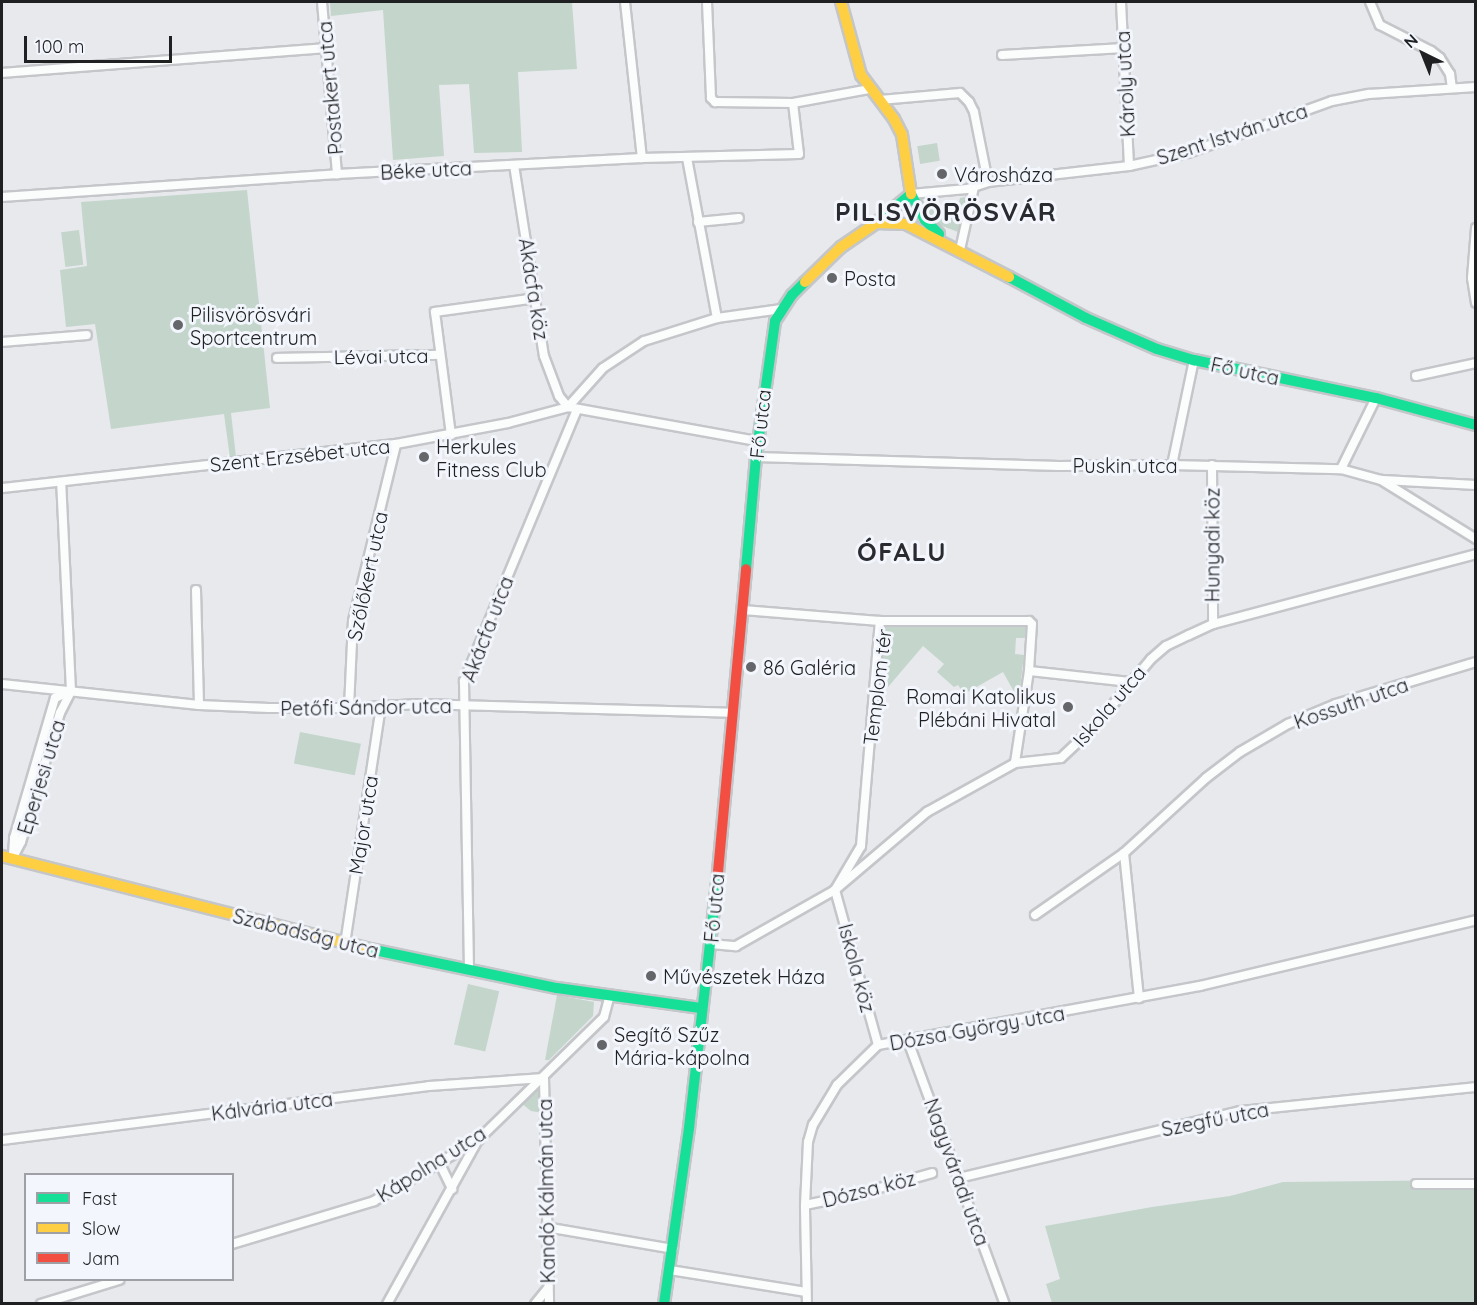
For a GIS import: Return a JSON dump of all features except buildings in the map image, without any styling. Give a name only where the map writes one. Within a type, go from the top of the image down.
[{"type":"main road","points":[[840,2],[855,59],[869,89],[880,100],[902,135],[910,198],[928,224],[956,247]]},
{"type":"main road","points":[[876,223],[910,198]]},
{"type":"main road","points":[[906,224],[903,212],[910,198]]},
{"type":"main road","name":"Fő utca","points":[[664,1304],[689,1128],[701,1008],[711,944],[757,441],[771,333],[781,309],[807,279],[841,248],[876,223],[906,224],[956,247],[1090,320],[1157,349],[1194,360],[1376,398],[1476,425]]},
{"type":"main road","name":"Szabadság utca","points":[[7,858],[345,944],[557,988],[701,1008]]},
{"type":"street","name":"Postakert utca","points":[[322,2],[337,174]]},
{"type":"street","points":[[625,2],[642,158]]},
{"type":"street","points":[[706,2],[711,98],[715,102],[793,103],[869,89]]},
{"type":"street","name":"Károly utca","points":[[1121,2],[1129,166]]},
{"type":"street","points":[[1370,2],[1380,25],[1440,58],[1450,74],[1452,88]]},
{"type":"street","points":[[2,73],[326,48]]},
{"type":"street","points":[[1002,55],[1124,48]]},
{"type":"street","name":"Szent István utca","points":[[910,198],[974,187],[988,182],[1129,166],[1188,153],[1332,101],[1369,94],[1476,87]]},
{"type":"street","points":[[880,100],[960,93],[969,102],[974,112],[988,182]]},
{"type":"street","name":"Béke utca","points":[[2,197],[337,174],[642,158],[799,154],[793,103]]},
{"type":"street","points":[[687,158],[717,318]]},
{"type":"street","name":"Akácfa köz","points":[[514,165],[544,356],[559,396],[572,409]]},
{"type":"street","points":[[956,247],[974,187]]},
{"type":"street","points":[[698,222],[739,218]]},
{"type":"street","points":[[1476,228],[1472,278],[1476,303]]},
{"type":"street","points":[[441,355],[436,311],[536,298]]},
{"type":"street","points":[[572,409],[603,368],[633,346],[659,335],[717,318],[781,309]]},
{"type":"street","points":[[2,342],[87,335]]},
{"type":"street","name":"Lévai utca","points":[[277,358],[441,355],[451,435]]},
{"type":"street","points":[[1172,465],[1194,360]]},
{"type":"street","points":[[1416,376],[1476,363]]},
{"type":"street","points":[[1341,469],[1376,398]]},
{"type":"street","name":"Szent Erzsébet utca","points":[[2,488],[396,444],[451,435],[572,409],[614,414],[757,441]]},
{"type":"street","name":"Akácfa utca","points":[[469,969],[462,706],[464,681],[572,409]]},
{"type":"street","name":"Szőlőkert utca","points":[[349,708],[353,621],[396,444]]},
{"type":"street","name":"Puskin utca","points":[[756,457],[1059,466],[1212,465],[1341,469],[1382,480],[1476,539]]},
{"type":"street","name":"Hunyadi köz","points":[[1212,465],[1213,624]]},
{"type":"street","points":[[1382,480],[1476,485]]},
{"type":"street","points":[[61,482],[71,691]]},
{"type":"street","name":"Iskola utca","points":[[711,944],[735,946],[835,890],[927,812],[1015,763],[1061,758],[1095,726],[1130,682],[1166,646],[1213,624],[1476,554]]},
{"type":"street","points":[[196,590],[199,705]]},
{"type":"street","points":[[743,610],[880,621]]},
{"type":"street","name":"Templom tér","points":[[835,890],[861,846],[880,621],[1029,621],[1032,624],[1029,671],[1015,763]]},
{"type":"street","name":"Kossuth utca","points":[[1035,915],[1124,853],[1206,778],[1240,752],[1288,724],[1336,704],[1476,662]]},
{"type":"street","points":[[1029,671],[1130,682]]},
{"type":"street","name":"Petőfi Sándor utca","points":[[2,684],[199,705],[349,708],[418,704],[732,713]]},
{"type":"street","name":"Eperjesi utca","points":[[7,858],[56,698],[71,691]]},
{"type":"street","name":"Major utca","points":[[345,944],[381,707]]},
{"type":"street","points":[[1124,853],[1138,998]]},
{"type":"street","name":"Iskola köz","points":[[835,890],[878,1046]]},
{"type":"street","name":"Dózsa György utca","points":[[807,1304],[808,1142],[813,1125],[837,1085],[878,1046],[1138,998],[1476,920]]},
{"type":"street","name":"Kápolna utca","points":[[234,1244],[374,1201],[478,1140],[604,1017],[611,996]]},
{"type":"street","name":"Nagyváradi utca","points":[[908,1041],[1005,1304]]},
{"type":"street","name":"Kálvária utca","points":[[2,1140],[429,1086],[544,1078]]},
{"type":"street","name":"Kandó Kálmán utca","points":[[544,1078],[549,1304]]},
{"type":"street","name":"Szegfű utca","points":[[960,1178],[1240,1111],[1476,1087]]},
{"type":"street","points":[[387,1304],[478,1140]]},
{"type":"street","points":[[440,1164],[452,1189]]},
{"type":"street","name":"Dózsa köz","points":[[806,1205],[858,1194],[932,1173]]},
{"type":"street","points":[[1416,1184],[1476,1184]]},
{"type":"street","points":[[546,1227],[673,1249]]},
{"type":"street","points":[[670,1270],[806,1292]]},
{"type":"street","points":[[41,1304],[116,1281]]},
{"type":"street","points":[[535,1304],[548,1288]]},
{"type":"green space","points":[[330,2],[572,2],[577,69],[518,72],[522,152],[474,153],[469,84],[439,85],[444,156],[393,160],[383,10],[331,16]]},
{"type":"green space","points":[[937,143],[940,161],[920,164],[917,146]]},
{"type":"green space","name":"Pilisvörösvári Sportcentrum","points":[[247,190],[270,408],[231,413],[236,457],[230,458],[224,414],[111,429],[95,324],[66,327],[60,270],[87,266],[81,202]]},
{"type":"green space","points":[[966,197],[958,232],[937,224],[924,206],[934,206],[940,216],[950,217],[957,211],[960,198]]},
{"type":"green space","points":[[79,230],[83,265],[65,267],[61,232]]},
{"type":"green space","points":[[885,627],[1026,627],[1025,638],[1016,638],[1015,654],[1024,655],[1019,696],[1017,697],[1003,672],[964,694],[958,685],[954,687],[937,672],[944,664],[923,646],[888,687],[880,681]]},
{"type":"green space","points":[[300,732],[361,744],[355,775],[294,763]]},
{"type":"green space","points":[[468,984],[499,991],[485,1052],[454,1044]]},
{"type":"green space","points":[[557,995],[594,1002],[593,1016],[549,1060],[545,1060]]},
{"type":"green space","points":[[541,1082],[543,1113],[531,1111],[520,1102]]},
{"type":"green space","points":[[1475,1180],[1475,1303],[1052,1303],[1046,1284],[1060,1279],[1045,1226],[1230,1196],[1283,1182]]},
{"type":"traffic: fast","points":[[877,222],[911,194],[925,220],[939,234]]},
{"type":"traffic: fast","points":[[1009,277],[1086,318],[1157,349],[1194,360],[1376,398],[1476,425]]},
{"type":"traffic: fast","points":[[746,569],[756,457],[775,321],[792,295],[805,282]]},
{"type":"traffic: fast","points":[[664,1304],[689,1128],[718,872]]},
{"type":"traffic: fast","points":[[365,948],[557,988],[701,1008]]},
{"type":"traffic: slow","points":[[841,2],[861,75],[894,119],[902,135],[911,194]]},
{"type":"traffic: slow","points":[[805,282],[841,247],[876,223],[906,224],[1009,277]]},
{"type":"traffic: slow","points":[[2,856],[365,948]]},
{"type":"traffic: jam","points":[[718,872],[746,569]]},
{"type":"place","name":"Városháza","points":[[942,174]]},
{"type":"place","name":"Posta","points":[[832,278]]},
{"type":"place","name":"Pilisvörösvári Sportcentrum","points":[[178,325]]},
{"type":"place","name":"Herkules Fitness Club","points":[[424,457]]},
{"type":"place","name":"86 Galéria","points":[[751,667]]},
{"type":"place","name":"Romai Katolikus Plébáni Hivatal","points":[[1068,707]]},
{"type":"place","name":"Művészetek Háza","points":[[651,976]]},
{"type":"place","name":"Segítő Szűz Mária-kápolna","points":[[602,1045]]},
{"type":"district","name":"PILISVÖRÖSVÁR","points":[[946,212]]},
{"type":"district","name":"ÓFALU","points":[[902,552]]}]
